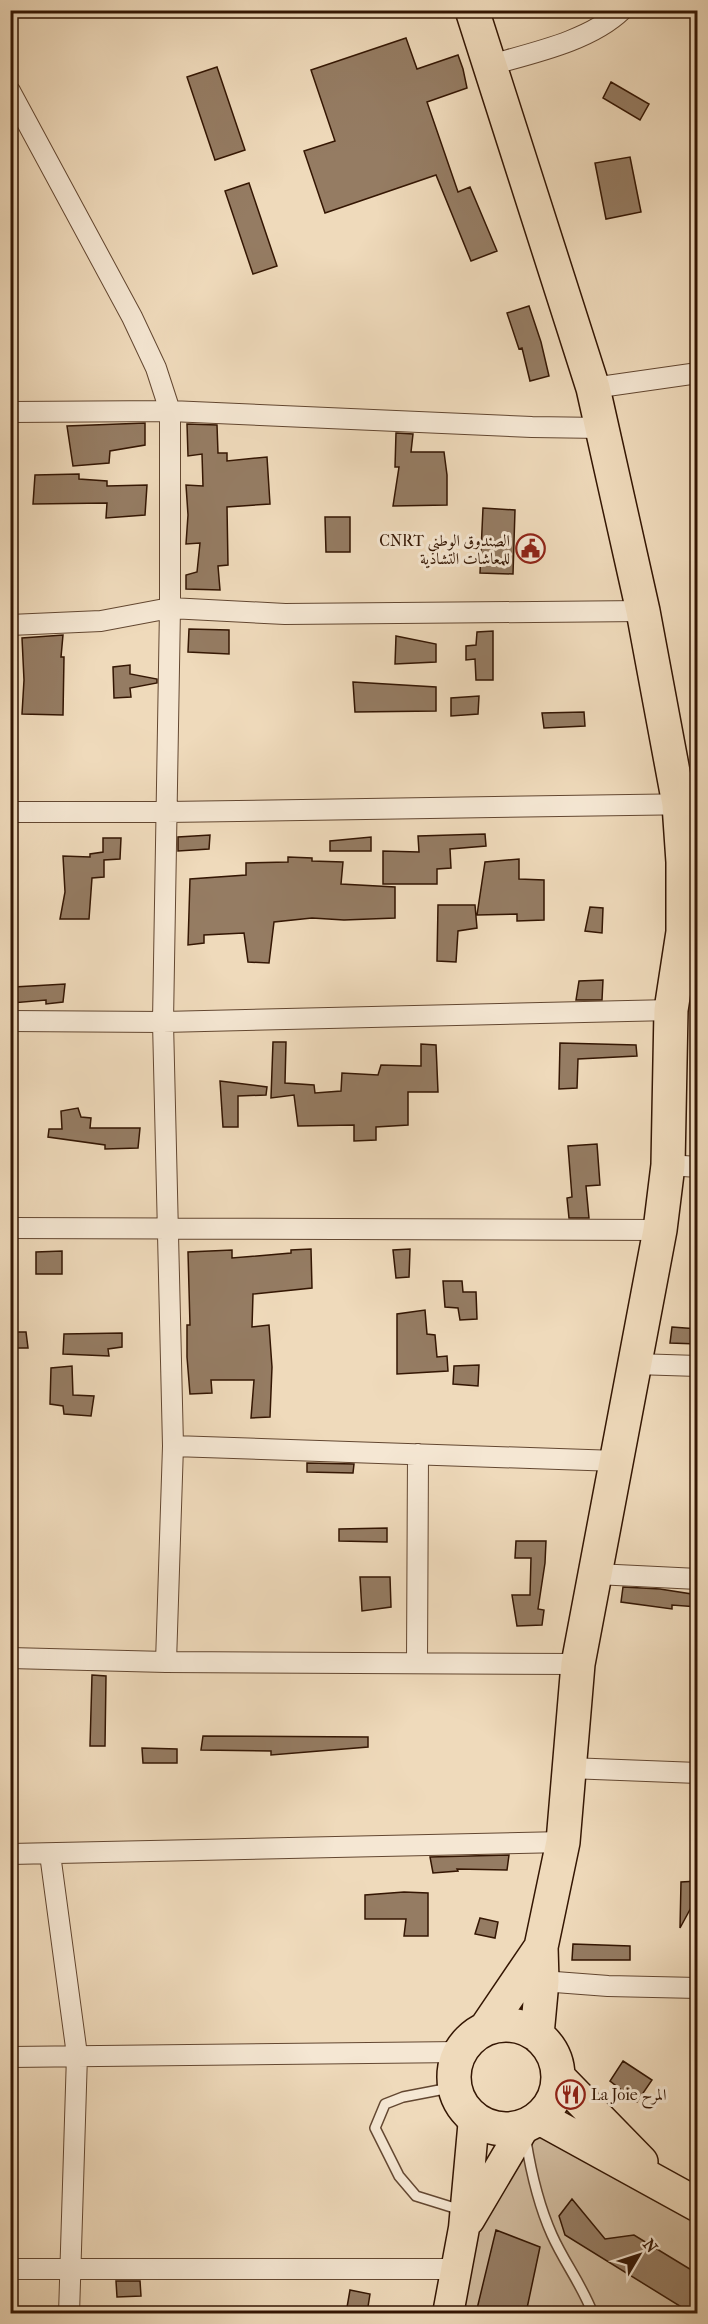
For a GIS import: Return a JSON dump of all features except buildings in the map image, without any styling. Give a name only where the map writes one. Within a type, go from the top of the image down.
[{"type":"highway","points":[[472,10],[593,388],[688,804],[683,862],[690,932],[670,1010],[682,1166],[660,1230],[579,1664],[563,1842],[542,1947],[542,1981],[537,2035]]},
{"type":"highway","points":[[486,2028],[504,2025],[521,2027],[537,2035],[549,2047],[556,2062],[559,2078],[553,2100],[532,2122],[511,2129],[489,2126],[474,2118],[462,2104],[455,2087],[454,2069],[460,2052],[471,2038],[486,2028],[542,1947]]},
{"type":"highway","points":[[559,2078],[666,2186]]},
{"type":"highway","points":[[532,2122],[666,2186],[698,2205]]},
{"type":"main road","points":[[448,2313],[465,2220],[474,2118]]},
{"type":"main road","points":[[465,2220],[532,2122]]},
{"type":"street","points":[[490,65],[549,49],[579,38],[622,10]]},
{"type":"street","points":[[10,91],[132,317],[156,368],[170,411],[170,608],[163,1022],[173,1446],[166,1662]]},
{"type":"street","points":[[10,120],[30,128]]},
{"type":"street","points":[[593,388],[698,373]]},
{"type":"street","points":[[10,412],[170,411],[602,428]]},
{"type":"street","points":[[10,625],[101,621],[170,608],[285,614],[643,611]]},
{"type":"street","points":[[10,812],[166,812],[688,804]]},
{"type":"street","points":[[10,1022],[163,1022],[670,1010]]},
{"type":"street","points":[[10,1228],[660,1230]]},
{"type":"street","points":[[635,1364],[698,1366]]},
{"type":"street","points":[[173,1446],[617,1461]]},
{"type":"street","points":[[417,1663],[418,1454]]},
{"type":"street","points":[[596,1574],[698,1579]]},
{"type":"street","points":[[10,1658],[166,1662],[579,1664]]},
{"type":"street","points":[[569,1768],[698,1773]]},
{"type":"street","points":[[10,1854],[563,1842]]},
{"type":"street","points":[[50,1854],[77,2055],[69,2313]]},
{"type":"street","points":[[542,1981],[608,1986],[698,1988]]},
{"type":"street","points":[[10,2056],[460,2052]]},
{"type":"street","points":[[10,2268],[457,2269]]},
{"type":"lane","points":[[455,2087],[404,2097],[385,2104],[375,2128],[399,2176],[416,2196],[465,2220]]},
{"type":"lane","points":[[532,2122],[534,2180],[552,2235],[571,2267],[593,2313]]},
{"type":"shaded area","points":[[557,2093],[697,2205],[697,2313],[448,2314],[464,2228]]},
{"type":"place","name":"CNRT الصندوق الوطني للمعاشات التشادية","points":[[531,549]]},
{"type":"place","name":"La Joie المرح","points":[[570,2094]]}]
